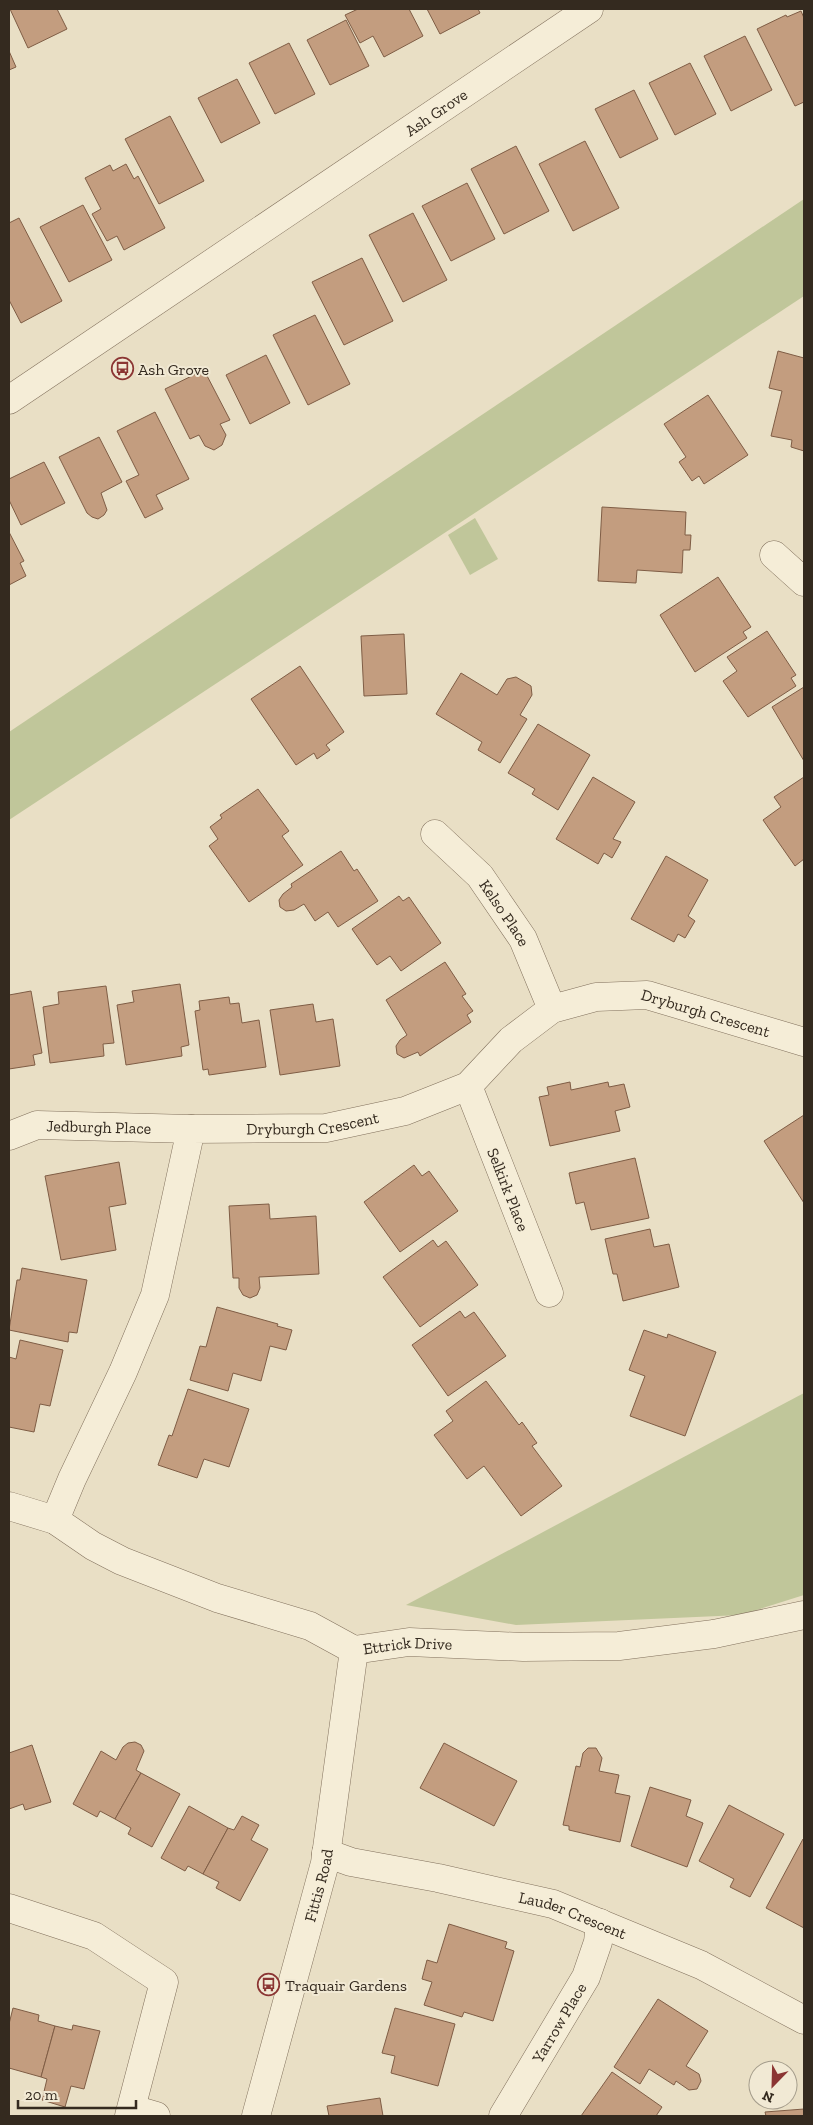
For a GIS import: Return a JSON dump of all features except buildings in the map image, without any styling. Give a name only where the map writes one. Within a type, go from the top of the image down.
[{"type":"street","name":"Ash Grove","points":[[9,400],[589,9]]},
{"type":"street","points":[[774,555],[804,582]]},
{"type":"street","name":"Kelso Place","points":[[435,834],[480,876],[523,939],[552,1009]]},
{"type":"street","name":"Dryburgh Crescent","points":[[191,1130],[326,1128],[404,1111],[468,1086],[511,1040],[552,1009],[596,998],[647,995],[804,1042]]},
{"type":"street","name":"Selkirk Place","points":[[468,1086],[549,1293]]},
{"type":"street","name":"Jedburgh Place","points":[[9,1136],[36,1125],[191,1130]]},
{"type":"street","points":[[55,1520],[72,1479],[123,1372],[155,1295],[191,1130]]},
{"type":"street","name":"Ettrick Drive","points":[[9,1506],[55,1520],[93,1546],[122,1561],[217,1598],[310,1626],[354,1650],[410,1642],[523,1647],[619,1646],[714,1634],[804,1615]]},
{"type":"street","name":"Fittis Road","points":[[256,2116],[325,1863],[354,1650]]},
{"type":"street","name":"Lauder Crescent","points":[[326,1853],[351,1862],[438,1878],[553,1904],[701,1965],[804,2020]]},
{"type":"street","points":[[9,1908],[94,1936],[164,1982],[139,2114]]},
{"type":"street","name":"Yarrow Place","points":[[503,2116],[586,1977],[598,1942],[600,1923]]},
{"type":"green space","points":[[804,199],[804,296],[9,820],[9,732]]},
{"type":"green space","points":[[475,518],[498,559],[470,575],[448,535]]},
{"type":"green space","points":[[804,1393],[804,1595],[741,1615],[516,1625],[406,1605]]},
{"type":"place","name":"Ash Grove","points":[[122,369]]},
{"type":"place","name":"Traquair Gardens","points":[[269,1985]]}]
